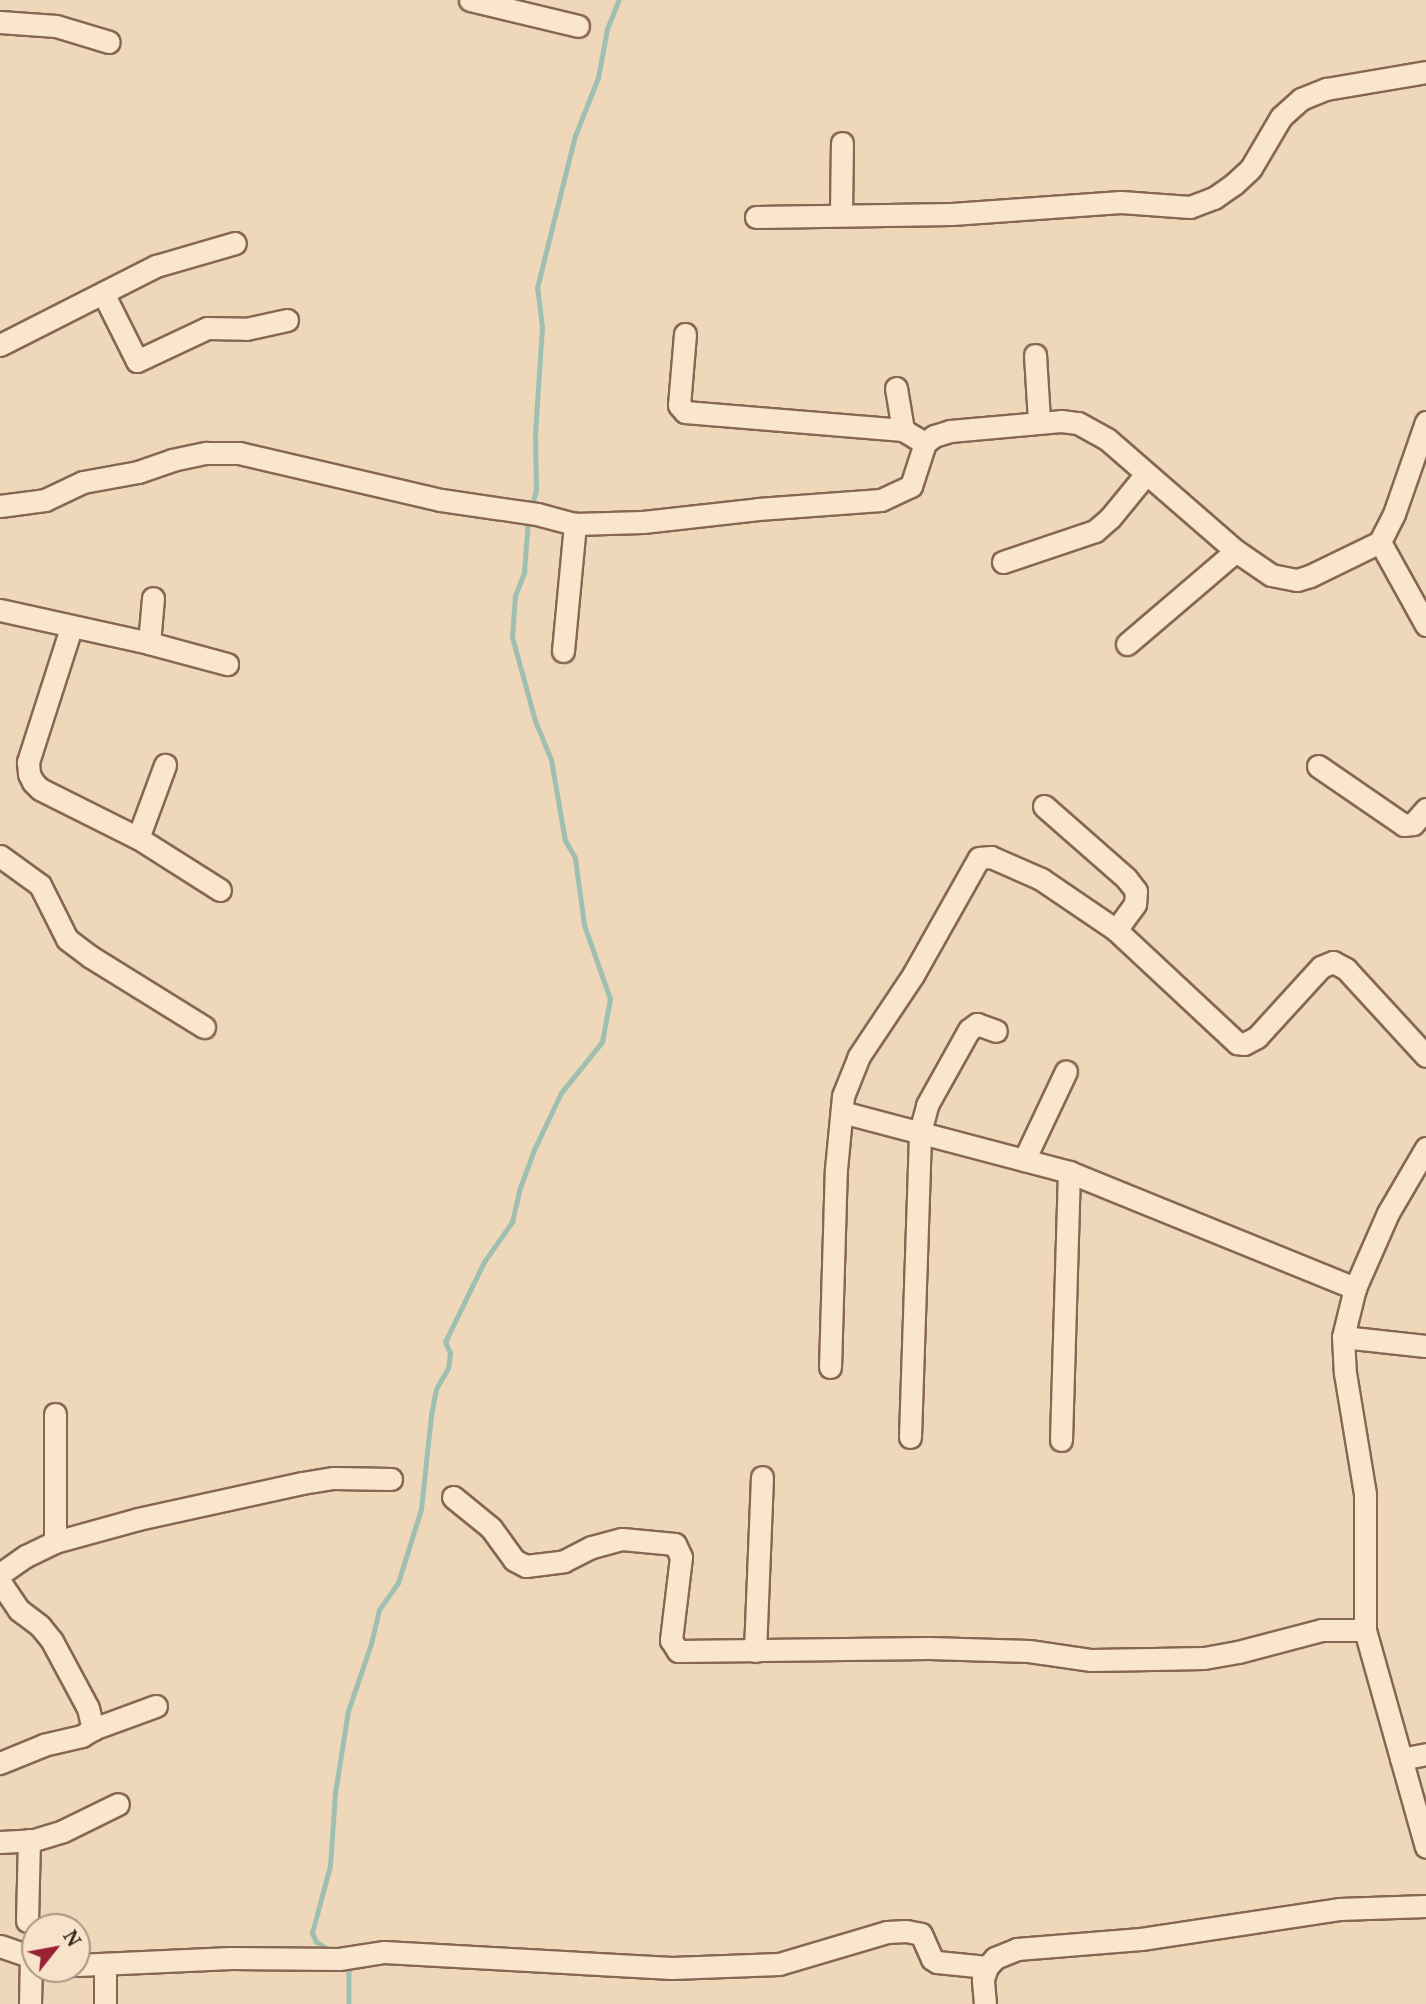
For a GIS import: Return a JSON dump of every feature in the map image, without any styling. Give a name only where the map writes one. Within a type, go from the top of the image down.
[{"type":"street","points":[[470,0],[578,26]]},
{"type":"street","points":[[0,22],[56,26],[109,42]]},
{"type":"street","points":[[755,217],[841,213],[952,214],[1121,202],[1190,207],[1214,198],[1251,168],[1281,117],[1301,99],[1326,89],[1426,72]]},
{"type":"street","points":[[841,213],[842,144]]},
{"type":"street","points":[[0,345],[156,265],[235,243]]},
{"type":"street","points":[[103,293],[137,361],[207,328],[246,329],[287,320]]},
{"type":"street","points":[[685,334],[679,405],[685,412],[903,430],[925,443]]},
{"type":"street","points":[[1035,355],[1039,421]]},
{"type":"street","points":[[896,388],[903,430]]},
{"type":"street","points":[[0,506],[45,500],[83,482],[138,472],[172,460],[206,453],[239,453],[441,500],[532,514],[575,524],[643,522],[758,509],[881,500],[911,486],[925,443],[950,431],[1039,421],[1078,423],[1095,430],[1236,551],[1271,575],[1297,580],[1380,541],[1394,514],[1426,422]]},
{"type":"street","points":[[1003,562],[1095,531],[1110,518],[1146,474]]},
{"type":"street","points":[[564,651],[575,524]]},
{"type":"street","points":[[1380,541],[1426,625]]},
{"type":"street","points":[[1127,644],[1236,551]]},
{"type":"street","points":[[149,643],[153,598]]},
{"type":"street","points":[[0,610],[71,628],[149,643],[227,664]]},
{"type":"street","points":[[71,628],[28,762],[29,774],[40,789],[138,838],[220,890]]},
{"type":"street","points":[[138,838],[165,765]]},
{"type":"street","points":[[1318,766],[1405,825],[1413,824],[1426,809]]},
{"type":"street","points":[[1044,806],[1126,878],[1136,891],[1135,904],[1116,930]]},
{"type":"street","points":[[0,856],[40,885],[67,939],[91,957],[204,1027]]},
{"type":"street","points":[[831,1367],[836,1170],[846,1084],[859,1056],[913,975],[971,867],[979,858],[991,857],[1041,879],[1116,930],[1237,1043],[1244,1044],[1257,1037],[1321,967],[1333,962],[1346,969],[1426,1056]]},
{"type":"street","points":[[910,1437],[920,1132],[928,1105],[969,1030],[977,1024],[996,1031]]},
{"type":"street","points":[[1024,1160],[1066,1071]]},
{"type":"street","points":[[842,1112],[1069,1172],[1355,1288]]},
{"type":"street","points":[[1426,1148],[1388,1213],[1355,1288],[1343,1337],[1345,1373],[1365,1494],[1365,1630],[1426,1847]]},
{"type":"street","points":[[1061,1440],[1069,1172]]},
{"type":"street","points":[[1343,1337],[1426,1346]]},
{"type":"street","points":[[55,1414],[55,1542]]},
{"type":"street","points":[[755,1651],[762,1477]]},
{"type":"street","points":[[0,1574],[26,1556],[55,1542],[138,1519],[240,1499],[302,1483],[334,1478],[391,1479]]},
{"type":"street","points":[[453,1497],[491,1528],[514,1560],[526,1566],[564,1561],[593,1547],[622,1539],[675,1544],[681,1557],[671,1640],[678,1651],[929,1648],[1029,1651],[1091,1660],[1191,1658],[1257,1648],[1305,1633],[1365,1630]]},
{"type":"street","points":[[0,1582],[19,1610],[40,1626],[52,1641],[88,1708],[93,1729]]},
{"type":"street","points":[[0,1763],[44,1745],[82,1736],[93,1729],[156,1706]]},
{"type":"street","points":[[1401,1759],[1426,1754]]},
{"type":"street","points":[[0,1842],[29,1840],[63,1831],[118,1804]]},
{"type":"street","points":[[27,1913],[29,1840]]},
{"type":"street","points":[[985,2004],[983,1979],[987,1967],[996,1958],[1017,1949],[1141,1939],[1339,1909],[1426,1906]]},
{"type":"street","points":[[91,1964],[232,1958],[347,1958],[368,1953],[417,1953],[672,1968],[779,1964],[887,1932],[906,1931],[921,1934],[932,1959],[937,1962],[987,1967]]},
{"type":"street","points":[[0,1946],[21,1953]]},
{"type":"street","points":[[104,1964],[105,2004]]},
{"type":"street","points":[[30,2004],[31,1983]]},
{"type":"waterway","points":[[531,508],[536,491],[535,435],[542,327],[537,288],[575,136],[598,78],[607,29],[619,0]]},
{"type":"waterway","points":[[328,1950],[316,1942],[312,1933],[330,1866],[335,1793],[348,1711],[371,1644],[379,1610],[398,1583],[421,1509],[431,1415],[436,1389],[448,1368],[450,1353],[445,1342],[484,1262],[512,1222],[520,1188],[534,1150],[561,1093],[602,1042],[610,999],[584,925],[575,858],[565,841],[551,760],[535,721],[512,637],[515,596],[524,572],[528,520]]},
{"type":"waterway","points":[[349,1963],[349,2004]]}]
